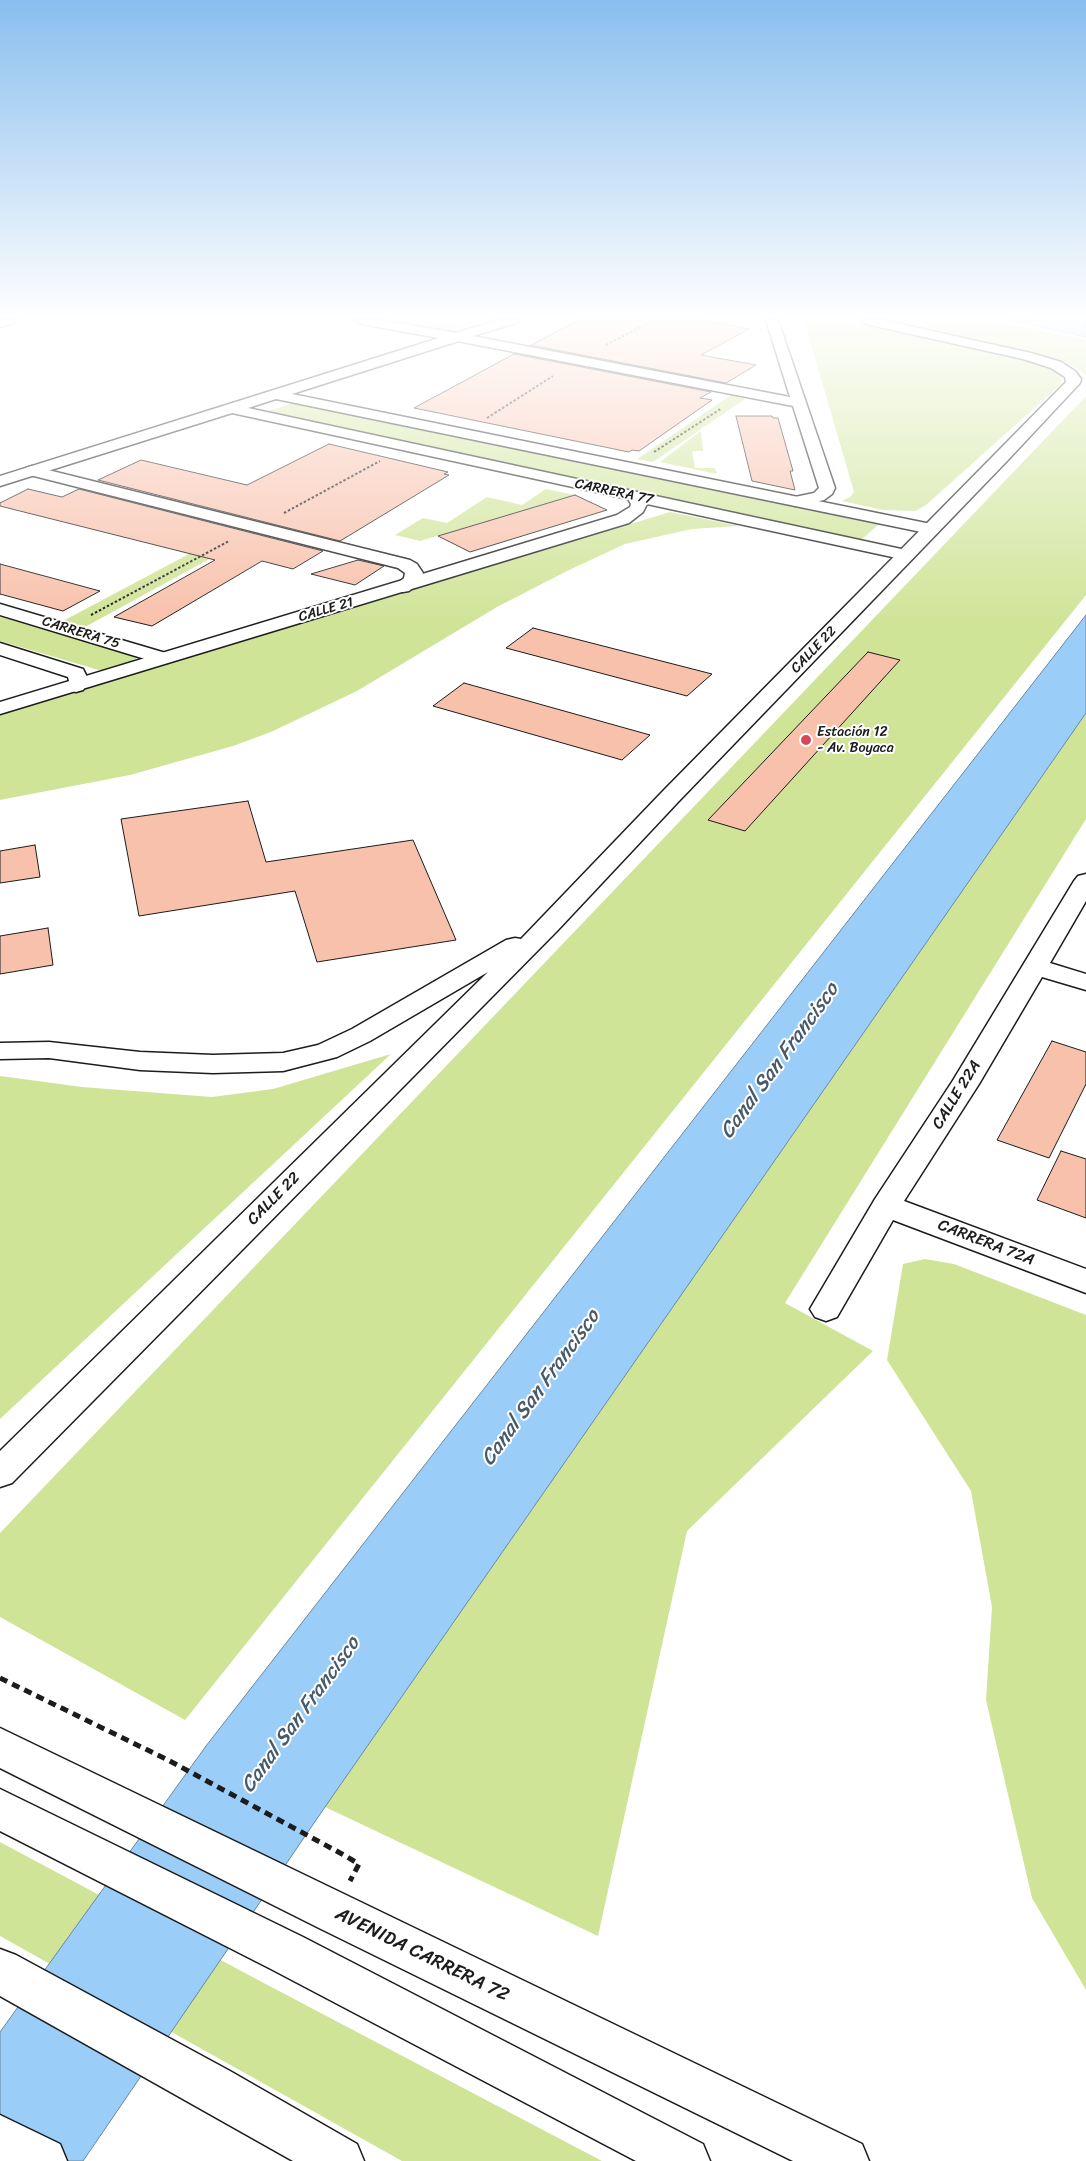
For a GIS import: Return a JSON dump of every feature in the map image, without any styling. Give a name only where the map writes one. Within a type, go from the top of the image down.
[{"type":"main road","points":[[0,481],[195,421]]},
{"type":"main road","name":"CARRERA 77","points":[[287,421],[906,554]]},
{"type":"main road","name":"CARRERA 77","points":[[405,421],[932,529]]},
{"type":"main road","points":[[796,501],[818,497],[824,494],[827,488],[806,421]]},
{"type":"main road","name":"CALLE 22","points":[[0,1473],[548,926],[1036,421]]},
{"type":"main road","points":[[32,471],[404,564],[412,568],[414,574],[412,580],[404,587]]},
{"type":"main road","name":"CALLE 21","points":[[0,708],[404,587],[623,518],[637,510],[639,504],[635,497]]},
{"type":"main road","name":"CARRERA 75","points":[[0,609],[162,658]]},
{"type":"main road","points":[[0,649],[76,673],[79,681],[76,686]]},
{"type":"main road","name":"CALLE 22A","points":[[826,1309],[886,1206],[964,1084],[1034,966],[1078,912],[1086,881]]},
{"type":"main road","name":"CALLE 22","points":[[0,1051],[49,1050],[140,1061],[213,1064],[283,1062],[327,1051],[361,1035],[548,926]]},
{"type":"main road","points":[[1034,966],[1086,982]]},
{"type":"main road","name":"CARRERA 72A","points":[[886,1206],[1086,1281]]},
{"type":"main road","name":"AVENIDA CARRERA 72","points":[[0,1747],[845,2161]]},
{"type":"main road","points":[[0,1808],[287,1953],[686,2161]]},
{"type":"main road","points":[[9,1976],[213,2088],[302,2147],[340,2161]]},
{"type":"main road","points":[[0,2138],[43,2161]]},
{"type":"path","points":[[632,467],[702,421]]},
{"type":"path","points":[[277,517],[405,447]]},
{"type":"path","points":[[91,615],[228,541]]},
{"type":"path","points":[[0,1678],[168,1760],[359,1864]]},
{"type":"green space","points":[[299,421],[389,421],[880,523],[860,541]]},
{"type":"green space","points":[[693,421],[713,421],[653,462],[637,459]]},
{"type":"green space","points":[[833,421],[1020,421],[926,505],[915,511],[883,510],[842,501],[850,497],[854,492]]},
{"type":"green space","points":[[1062,421],[1086,421],[1086,595],[185,1720],[0,1617],[0,1533]]},
{"type":"green space","points":[[701,431],[703,451],[692,451],[695,468],[715,468],[717,474],[660,462]]},
{"type":"green space","points":[[546,489],[575,495],[420,541],[395,535],[423,518],[447,523],[487,497],[522,505]]},
{"type":"green space","points":[[670,512],[739,526],[692,529],[625,544],[497,607],[357,691],[271,732],[233,746],[130,775],[0,800],[0,715]]},
{"type":"green space","points":[[236,529],[255,534],[85,627],[63,621]]},
{"type":"green space","points":[[0,616],[136,658],[134,661],[102,671],[0,641]]},
{"type":"green space","points":[[1086,713],[1086,819],[785,1303],[873,1351],[687,1531],[598,1936],[325,1807]]},
{"type":"green space","points":[[391,1054],[0,1419],[0,1076],[82,1087],[212,1097],[273,1089]]},
{"type":"green space","points":[[925,1259],[954,1264],[1086,1315],[1086,1990],[1032,1898],[986,1700],[992,1607],[971,1491],[887,1360],[903,1264]]},
{"type":"green space","points":[[0,1842],[602,2161],[402,2161],[0,1936]]},
{"type":"water","name":"Canal San Francisco","points":[[1086,615],[1086,713],[325,1807],[83,2161],[0,2161],[0,2032],[206,1746]]},
{"type":"building","points":[[477,421],[682,421],[639,451],[632,450],[629,452]]},
{"type":"building","points":[[737,421],[779,421],[793,471],[790,471],[795,490],[752,481]]},
{"type":"building","points":[[329,444],[448,472],[444,474],[449,475],[340,541],[98,480],[141,460],[247,485]]},
{"type":"building","points":[[28,489],[62,497],[79,489],[323,551],[293,569],[262,561],[152,626],[114,617],[215,560],[0,506],[0,503]]},
{"type":"building","points":[[575,495],[607,510],[470,552],[438,536]]},
{"type":"building","points":[[358,560],[384,566],[355,585],[311,574]]},
{"type":"building","points":[[0,564],[100,591],[63,611],[0,594]]},
{"type":"building","points":[[533,628],[712,674],[687,696],[506,648]]},
{"type":"building","name":"Estación 12 - Av. Boyaca","points":[[868,652],[900,660],[745,831],[708,820]]},
{"type":"building","points":[[464,683],[650,735],[622,760],[433,706]]},
{"type":"building","points":[[248,801],[266,862],[413,840],[456,940],[317,962],[295,891],[139,916],[121,819]]},
{"type":"building","points":[[35,845],[40,877],[0,883],[0,851]]},
{"type":"building","points":[[48,928],[53,965],[0,974],[0,936]]},
{"type":"building","points":[[1052,1041],[1086,1052],[1086,1084],[1049,1158],[997,1140]]},
{"type":"building","points":[[1061,1151],[1086,1159],[1086,1218],[1037,1200]]},
{"type":"place","name":"Estación 12 - Av. Boyaca","points":[[806,740]]}]
